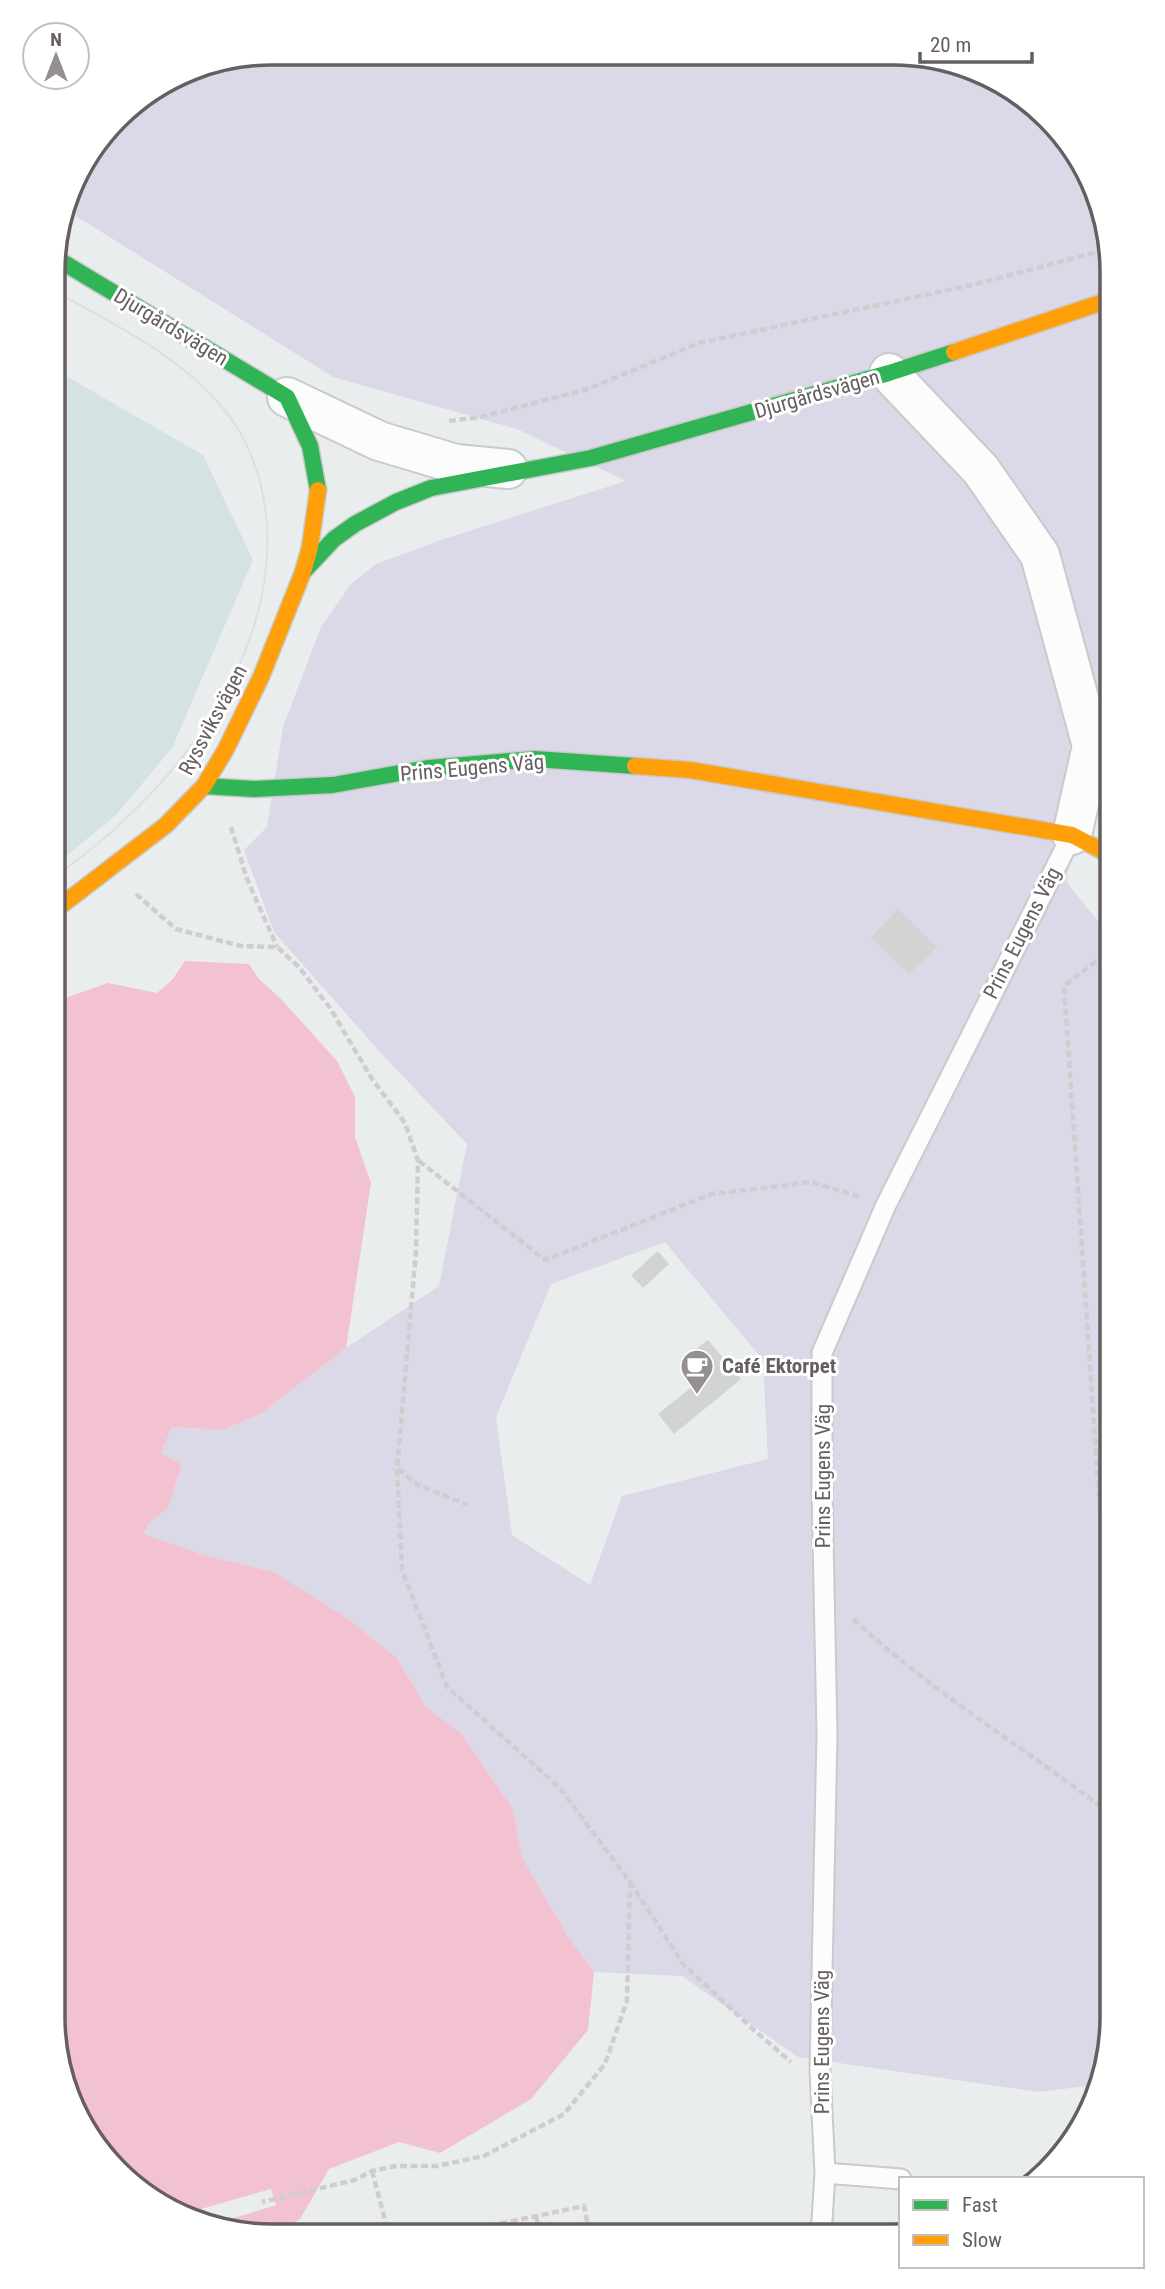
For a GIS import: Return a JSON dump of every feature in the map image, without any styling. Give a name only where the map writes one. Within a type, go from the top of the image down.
[{"type":"street","name":"Djurgårdsvägen","points":[[65,264],[287,397],[379,441],[456,464],[517,470]]},
{"type":"street","name":"Djurgårdsvägen","points":[[303,572],[334,539],[355,524],[396,502],[431,488],[591,458],[889,373],[1100,303]]},
{"type":"street","name":"Prins Eugens Väg","points":[[889,373],[981,470],[1040,555],[1092,746],[1072,835]]},
{"type":"street","points":[[287,397],[310,446],[318,490],[310,547],[303,572]]},
{"type":"street","name":"Ryssviksvägen","points":[[65,903],[166,825],[204,786],[226,749],[261,677],[303,572]]},
{"type":"street","name":"Prins Eugens Väg","points":[[204,786],[254,789],[333,785],[428,768],[535,760],[690,770],[1072,835],[1100,850]]},
{"type":"lane","name":"Prins Eugens Väg","points":[[822,2224],[825,2173],[820,2071],[827,1734],[822,1353],[886,1205],[1072,835]]},
{"type":"lane","points":[[825,2173],[899,2179]]},
{"type":"path","points":[[446,421],[481,417],[589,389],[699,343],[972,285],[1099,252]]},
{"type":"path","points":[[231,826],[247,879],[277,947],[299,967],[330,1008],[372,1079],[405,1123],[418,1161],[416,1251],[397,1469],[402,1570],[447,1687],[560,1788],[630,1882],[683,1964],[796,2066],[820,2071]]},
{"type":"path","points":[[135,894],[176,929],[240,946],[277,947]]},
{"type":"path","points":[[1100,958],[1064,986],[1100,1511]]},
{"type":"path","points":[[418,1161],[545,1261],[712,1194],[812,1182],[886,1205]]},
{"type":"path","points":[[397,1469],[418,1485],[468,1505]]},
{"type":"path","points":[[824,1592],[895,1658],[1100,1805]]},
{"type":"path","points":[[262,2202],[355,2180],[372,2171],[396,2166],[438,2166],[484,2156],[564,2114],[605,2064],[627,2001],[630,1882]]},
{"type":"path","points":[[372,2171],[385,2224]]},
{"type":"path","points":[[494,2224],[584,2206],[588,2224]]},
{"type":"path","points":[[536,2216],[538,2224]]},
{"type":"shaded area","points":[[258,65],[907,65],[960,76],[985,86],[1008,100],[1030,116],[1049,135],[1079,180],[1096,231],[1100,258],[1100,698],[1070,726],[1067,883],[1100,923],[1100,2031],[1088,2086],[1039,2092],[798,2057],[682,1976],[594,1972],[567,1935],[522,1857],[513,1809],[461,1733],[426,1707],[397,1658],[347,1618],[274,1572],[203,1555],[143,1535],[148,1524],[168,1508],[182,1464],[161,1453],[172,1427],[223,1430],[262,1413],[346,1348],[439,1286],[467,1144],[379,1051],[274,932],[244,850],[267,827],[283,727],[321,627],[351,584],[376,564],[444,539],[626,481],[517,429],[333,377],[73,214],[86,180],[116,135],[146,108],[180,86],[231,69]],"holes":[[[665,1242],[763,1360],[768,1459],[622,1496],[590,1585],[512,1535],[496,1417],[551,1284]]]},
{"type":"shaded area","points":[[65,375],[203,455],[253,560],[172,748],[116,815],[65,857]]},
{"type":"shaded area","points":[[185,961],[249,964],[259,979],[280,998],[337,1061],[355,1097],[355,1137],[371,1183],[346,1348],[262,1413],[223,1430],[172,1427],[161,1453],[182,1464],[168,1508],[148,1524],[144,1534],[203,1555],[274,1572],[347,1618],[397,1658],[426,1707],[461,1733],[513,1809],[522,1857],[567,1935],[594,1972],[588,2030],[531,2099],[440,2153],[399,2142],[329,2169],[300,2219],[292,2224],[245,2222],[218,2217],[168,2197],[135,2173],[116,2154],[86,2109],[69,2058],[65,2031],[65,998],[108,983],[157,993],[172,980]]},
{"type":"pier","points":[[271,2189],[276,2205],[230,2219],[198,2210]]},
{"type":"building","points":[[898,909],[937,947],[909,974],[871,937]]},
{"type":"building","points":[[658,1251],[669,1264],[643,1288],[631,1275]]},
{"type":"building","points":[[708,1340],[741,1379],[674,1434],[658,1414],[699,1381],[682,1360]]},
{"type":"tram line","points":[[65,297],[124,329],[168,358],[189,374],[226,412],[248,447],[261,487],[266,514],[266,568],[255,621],[235,673],[208,721],[175,767],[137,808],[65,869]]},
{"type":"traffic: fast","points":[[65,264],[287,397],[310,446],[318,490]]},
{"type":"traffic: fast","points":[[303,572],[334,539],[355,524],[396,502],[431,488],[591,458],[954,352]]},
{"type":"traffic: fast","points":[[204,786],[254,789],[333,785],[428,768],[535,759],[635,766]]},
{"type":"traffic: slow","points":[[954,352],[1100,303]]},
{"type":"traffic: slow","points":[[65,903],[166,825],[204,786],[226,749],[261,677],[303,572],[310,547],[318,490]]},
{"type":"traffic: slow","points":[[635,766],[690,770],[1072,835],[1100,850]]},
{"type":"place","name":"Café Ektorpet","points":[[697,1396]]}]
